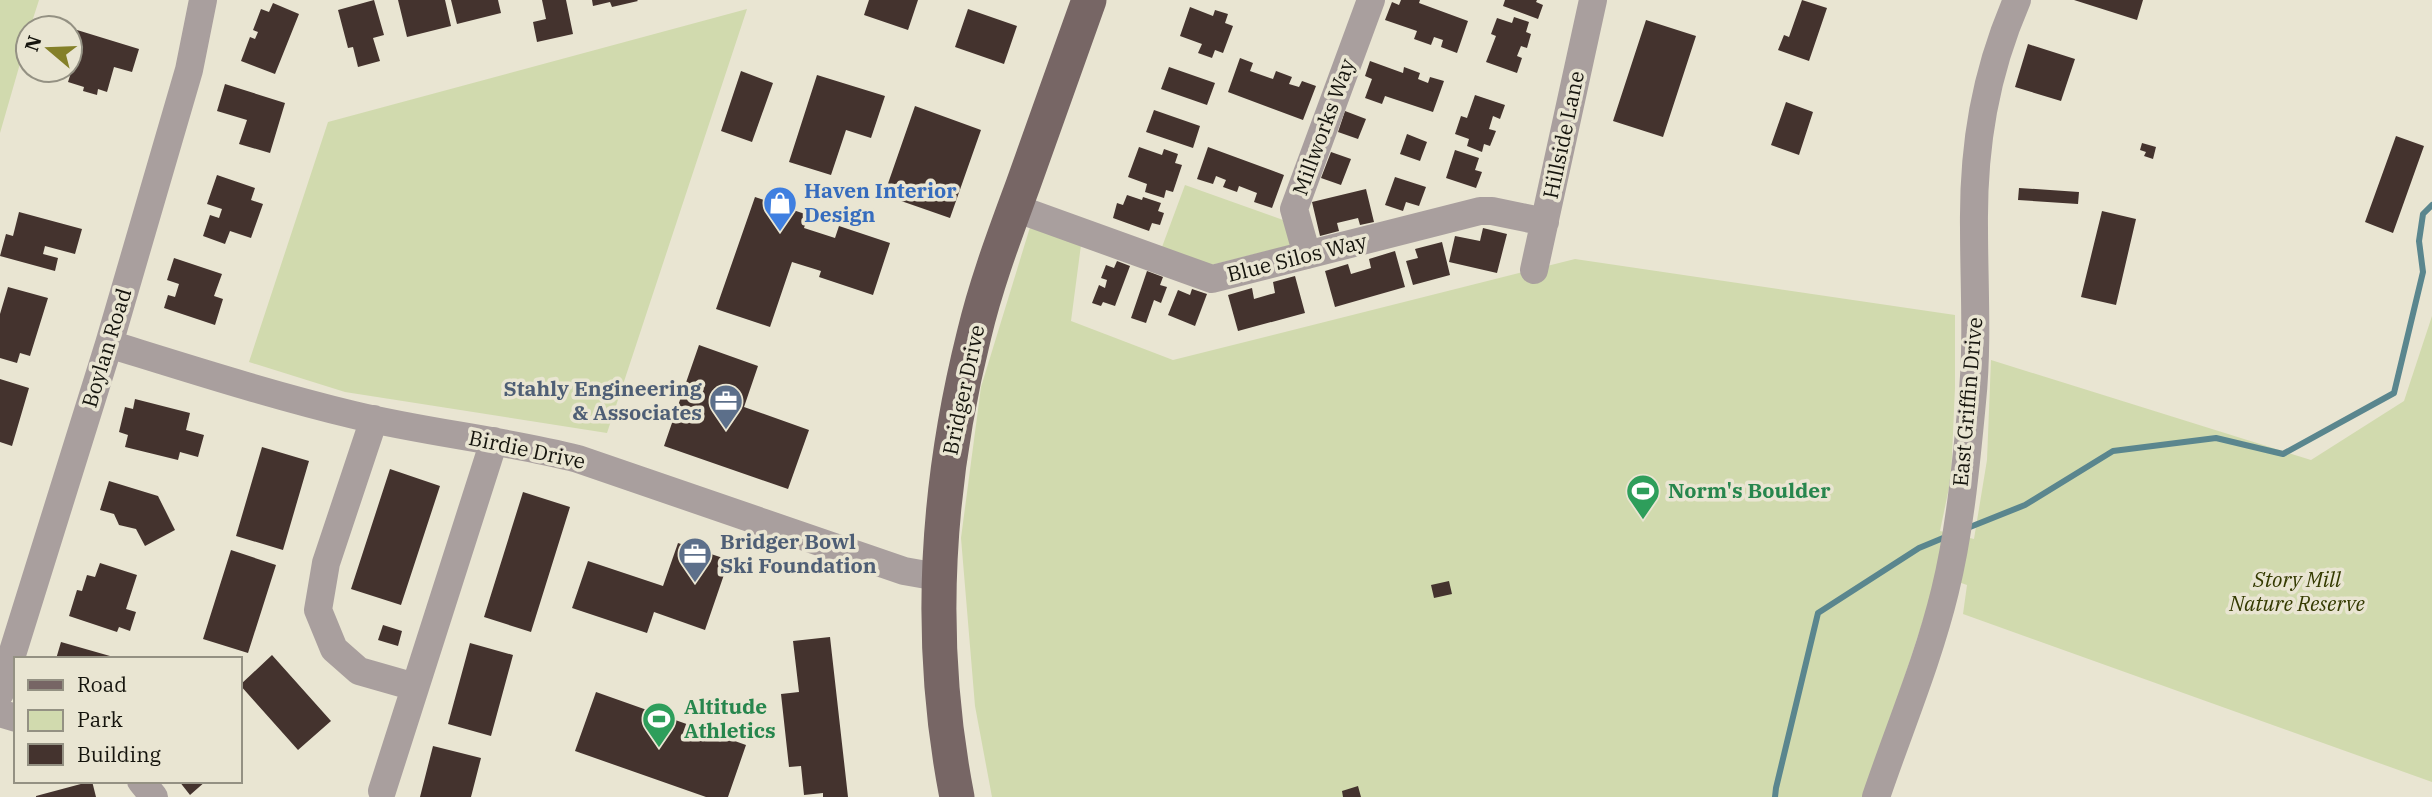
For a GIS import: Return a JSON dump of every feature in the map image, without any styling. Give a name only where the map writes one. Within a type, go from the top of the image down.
[{"type":"main road","name":"Bridger Drive","points":[[957,797],[940,672],[938,577],[947,469],[959,400],[984,298],[1089,0]]},
{"type":"street","name":"Boylan Road","points":[[0,693],[109,344],[189,70],[203,0]]},
{"type":"street","name":"Millworks Way","points":[[1307,255],[1294,209],[1371,0]]},
{"type":"street","name":"Hillside Lane","points":[[1534,270],[1593,0]]},
{"type":"street","name":"East Griffin Drive","points":[[1876,797],[1937,620],[1951,559],[1977,349],[1974,225],[1980,119],[1999,41],[2017,0]]},
{"type":"street","name":"Blue Silos Way","points":[[1015,208],[1212,279],[1480,211],[1545,222]]},
{"type":"street","name":"Birdie Drive","points":[[109,344],[256,389],[374,419],[578,459],[904,571],[938,577]]},
{"type":"street","points":[[374,419],[326,563],[318,610],[334,649],[359,671],[415,687]]},
{"type":"street","points":[[382,791],[494,441]]},
{"type":"street","points":[[143,783],[154,797]]},
{"type":"green space","points":[[0,0],[39,0],[34,14],[14,14],[14,84],[0,133]]},
{"type":"green space","points":[[747,9],[607,433],[345,392],[249,362],[328,122]]},
{"type":"green space","points":[[1185,185],[1283,220],[1291,245],[1211,265],[1162,247]]},
{"type":"green space","name":"Story Mill Nature Reserve","points":[[1031,224],[1081,245],[1071,321],[1173,360],[1575,259],[1955,315],[1951,478],[1940,531],[1974,539],[1987,460],[1991,360],[2311,460],[2404,401],[2432,316],[2432,782],[1963,614],[1967,585],[1938,575],[1865,797],[992,797],[975,706],[961,538],[981,387]]},
{"type":"building","points":[[374,0],[384,35],[373,38],[380,61],[358,67],[353,47],[348,48],[338,10]]},
{"type":"building","points":[[398,0],[445,0],[451,26],[407,37]]},
{"type":"building","points":[[451,0],[498,0],[501,13],[457,24]]},
{"type":"building","points":[[542,0],[566,0],[573,34],[537,42],[533,22],[546,19]]},
{"type":"building","points":[[592,0],[638,1],[612,7],[610,2],[593,6]]},
{"type":"building","points":[[869,0],[918,0],[908,30],[864,15]]},
{"type":"building","points":[[1401,0],[1420,0],[1419,3],[1468,21],[1457,53],[1441,47],[1443,40],[1434,37],[1431,45],[1414,39],[1417,31],[1385,20],[1392,2],[1399,5]]},
{"type":"building","points":[[1505,0],[1537,0],[1536,2],[1543,5],[1538,19],[1503,6]]},
{"type":"building","points":[[1802,0],[1827,8],[1809,61],[1778,50],[1784,35],[1789,37]]},
{"type":"building","points":[[2074,0],[2143,0],[2137,20]]},
{"type":"building","points":[[273,3],[299,14],[275,74],[241,61],[250,37],[255,39],[258,32],[253,30],[261,9],[269,12]]},
{"type":"building","points":[[1190,7],[1213,16],[1215,10],[1228,14],[1225,23],[1233,26],[1223,53],[1215,50],[1212,58],[1198,53],[1202,44],[1180,36]]},
{"type":"building","points":[[968,9],[1017,26],[1004,64],[955,47]]},
{"type":"building","points":[[1514,17],[1529,22],[1526,32],[1531,34],[1527,48],[1521,46],[1517,56],[1522,58],[1517,73],[1486,62],[1496,36],[1491,34],[1497,18],[1512,23]]},
{"type":"building","points":[[1646,20],[1696,36],[1663,137],[1613,121]]},
{"type":"building","points":[[84,32],[139,49],[132,72],[114,67],[107,92],[98,89],[97,95],[83,91],[84,87],[74,84],[84,84]]},
{"type":"building","points":[[2028,44],[2075,59],[2061,101],[2015,87]]},
{"type":"building","points":[[1240,58],[1253,63],[1250,71],[1273,79],[1276,71],[1292,77],[1289,84],[1299,87],[1302,81],[1316,86],[1303,120],[1228,92]]},
{"type":"building","points":[[1370,61],[1403,73],[1404,67],[1420,73],[1418,79],[1428,83],[1430,77],[1444,81],[1433,112],[1385,96],[1382,104],[1365,98],[1372,79],[1365,76]]},
{"type":"building","points":[[1169,67],[1215,83],[1207,105],[1161,89]]},
{"type":"building","points":[[741,71],[773,83],[752,142],[721,131]]},
{"type":"building","points":[[817,75],[885,96],[871,138],[846,130],[831,175],[789,162]]},
{"type":"building","points":[[225,84],[285,103],[270,153],[239,144],[247,120],[217,111]]},
{"type":"building","points":[[1475,95],[1505,105],[1500,119],[1493,116],[1489,129],[1496,131],[1490,146],[1484,144],[1482,152],[1467,146],[1469,139],[1455,134],[1461,116],[1467,118]]},
{"type":"building","points":[[1786,102],[1813,112],[1799,155],[1771,145]]},
{"type":"building","points":[[915,106],[981,130],[950,218],[884,195]]},
{"type":"building","points":[[1154,110],[1200,126],[1193,148],[1146,132]]},
{"type":"building","points":[[1345,111],[1366,119],[1358,139],[1338,132]]},
{"type":"building","points":[[1407,134],[1427,142],[1420,161],[1400,154]]},
{"type":"building","points":[[2396,136],[2424,146],[2393,233],[2365,222]]},
{"type":"building","points":[[2142,143],[2156,147],[2153,159],[2144,156],[2146,152],[2140,150]]},
{"type":"building","points":[[1139,147],[1162,155],[1164,149],[1178,154],[1175,163],[1182,165],[1173,192],[1166,190],[1164,198],[1145,192],[1147,184],[1128,177]]},
{"type":"building","points":[[1208,147],[1284,175],[1272,208],[1254,202],[1257,193],[1239,186],[1237,192],[1223,187],[1226,180],[1216,176],[1213,184],[1197,179]]},
{"type":"building","points":[[1455,150],[1479,158],[1475,170],[1482,172],[1476,188],[1446,178]]},
{"type":"building","points":[[1331,152],[1351,159],[1341,185],[1321,178]]},
{"type":"building","points":[[217,175],[255,188],[251,200],[263,204],[251,238],[230,231],[225,244],[203,236],[210,215],[219,218],[222,209],[207,204]]},
{"type":"building","points":[[1395,177],[1426,187],[1419,206],[1406,202],[1403,211],[1385,205]]},
{"type":"building","points":[[2019,188],[2079,192],[2078,204],[2018,200]]},
{"type":"building","points":[[1366,189],[1374,222],[1360,225],[1358,218],[1337,223],[1339,231],[1320,236],[1312,202]]},
{"type":"building","points":[[1127,195],[1161,203],[1158,211],[1164,213],[1160,225],[1152,223],[1149,231],[1113,218],[1117,203],[1123,205]]},
{"type":"building","points":[[755,197],[808,215],[804,228],[835,238],[839,226],[890,243],[873,295],[819,277],[821,271],[792,262],[770,327],[716,309]]},
{"type":"building","points":[[2102,211],[2136,219],[2116,305],[2081,297]]},
{"type":"building","points":[[19,212],[82,229],[75,254],[45,246],[43,254],[58,258],[55,271],[0,256],[6,234],[13,236]]},
{"type":"building","points":[[1483,228],[1507,234],[1497,273],[1449,262],[1455,236],[1480,241]]},
{"type":"building","points":[[1442,242],[1450,275],[1413,285],[1406,261],[1418,258],[1415,249]]},
{"type":"building","points":[[1395,251],[1405,287],[1335,307],[1325,271],[1348,264],[1351,274],[1371,268],[1369,259]]},
{"type":"building","points":[[174,258],[222,274],[214,296],[223,299],[215,325],[164,308],[168,295],[175,297],[179,284],[167,280]]},
{"type":"building","points":[[1117,261],[1130,266],[1115,306],[1103,302],[1101,306],[1092,303],[1099,285],[1105,288],[1107,280],[1101,278],[1106,265],[1114,268]]},
{"type":"building","points":[[1147,271],[1163,277],[1160,285],[1167,287],[1161,303],[1154,300],[1146,323],[1131,318]]},
{"type":"building","points":[[1295,276],[1305,313],[1238,331],[1228,295],[1252,288],[1254,299],[1275,293],[1273,282]]},
{"type":"building","points":[[8,287],[48,298],[30,356],[20,353],[17,363],[0,358],[0,314]]},
{"type":"building","points":[[1192,289],[1207,294],[1195,326],[1168,315],[1178,290],[1190,295]]},
{"type":"building","points":[[699,345],[758,366],[744,407],[809,430],[788,489],[664,446]]},
{"type":"building","points":[[0,379],[29,388],[12,446],[0,442]]},
{"type":"building","points":[[135,399],[190,413],[186,430],[204,435],[198,457],[180,452],[178,460],[125,447],[128,435],[119,432],[125,407],[133,409]]},
{"type":"building","points":[[262,447],[309,461],[283,550],[236,536]]},
{"type":"building","points":[[390,469],[440,486],[401,605],[351,589]]},
{"type":"building","points":[[109,481],[158,496],[175,530],[145,546],[136,529],[119,525],[114,514],[100,510]]},
{"type":"building","points":[[523,492],[570,507],[531,632],[484,617]]},
{"type":"building","points":[[678,543],[729,560],[705,630],[654,612],[647,633],[572,608],[588,561],[663,586]]},
{"type":"building","points":[[231,550],[276,565],[248,653],[203,639]]},
{"type":"building","points":[[100,563],[137,575],[126,609],[136,612],[130,631],[119,627],[117,632],[69,616],[77,590],[82,591],[87,575],[95,577]]},
{"type":"building","points":[[1449,581],[1452,594],[1434,598],[1431,585]]},
{"type":"building","points":[[383,625],[402,631],[398,646],[378,640]]},
{"type":"building","points":[[830,637],[848,797],[823,797],[823,793],[804,795],[801,766],[789,767],[781,694],[799,692],[793,641]]},
{"type":"building","points":[[61,642],[114,657],[57,657]]},
{"type":"building","points":[[470,643],[513,655],[491,736],[448,724]]},
{"type":"building","points":[[272,655],[331,721],[298,750],[242,687],[242,683]]},
{"type":"building","points":[[596,692],[746,745],[728,797],[706,797],[575,751]]},
{"type":"building","points":[[433,746],[481,758],[471,797],[420,797]]},
{"type":"building","points":[[92,783],[96,797],[36,797]]},
{"type":"building","points":[[181,783],[204,783],[190,795]]},
{"type":"building","points":[[1358,786],[1361,797],[1343,797],[1342,791]]},
{"type":"waterway","points":[[1965,529],[2025,505],[2113,451],[2216,438],[2283,454],[2394,393],[2423,272],[2419,241],[2423,214],[2432,205]]},
{"type":"waterway","points":[[1775,797],[1818,613],[1919,548],[1948,536]]},
{"type":"place","name":"Haven Interior Design","points":[[780,233]]},
{"type":"place","name":"Stahly Engineering & Associates","points":[[726,431]]},
{"type":"place","name":"Norm's Boulder","points":[[1643,521]]},
{"type":"place","name":"Bridger Bowl Ski Foundation","points":[[695,584]]},
{"type":"place","name":"Altitude Athletics","points":[[659,749]]}]
